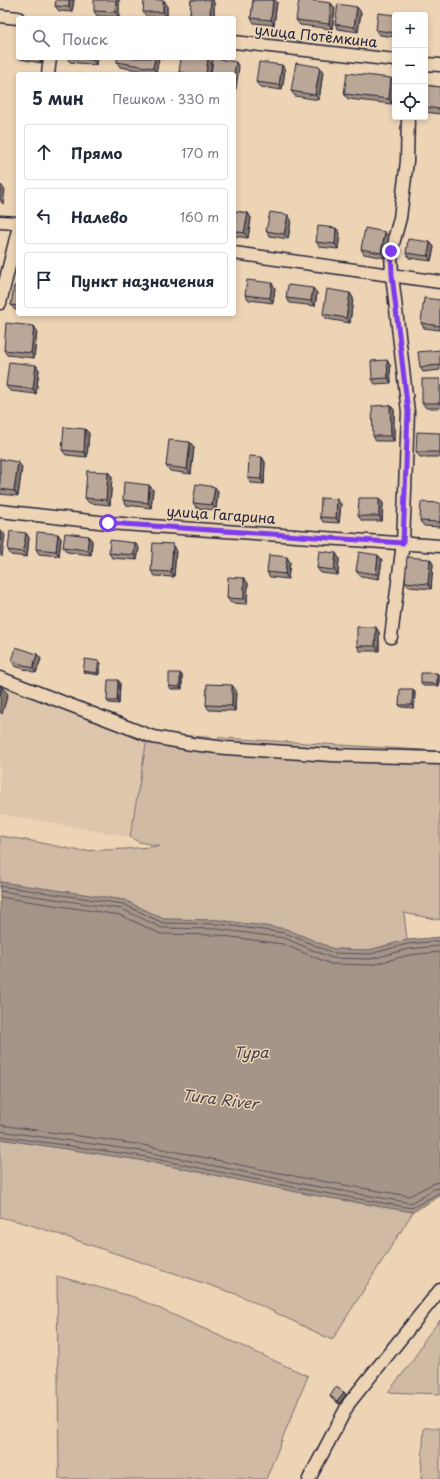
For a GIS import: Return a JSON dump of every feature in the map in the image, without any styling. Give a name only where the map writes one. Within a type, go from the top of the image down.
[{"type":"street","points":[[0,16],[16,18]]},
{"type":"street","name":"улица Потёмкина","points":[[236,42],[392,60]]},
{"type":"street","points":[[48,72],[50,60]]},
{"type":"street","points":[[428,64],[440,65]]},
{"type":"street","points":[[391,637],[403,543],[408,412],[392,275],[391,251],[400,218],[407,161],[408,120]]},
{"type":"street","points":[[0,222],[16,223]]},
{"type":"street","points":[[0,303],[16,238]]},
{"type":"street","points":[[236,253],[440,282]]},
{"type":"street","name":"улица Гагарина","points":[[0,511],[108,523],[440,546]]},
{"type":"street","points":[[0,678],[153,737],[226,748],[331,755],[440,758]]},
{"type":"street","points":[[309,1479],[349,1403],[440,1290]]},
{"type":"shaded area","points":[[0,681],[147,739],[130,837],[0,814]]},
{"type":"shaded area","points":[[173,735],[440,751],[440,920],[404,913],[407,940],[369,950],[334,949],[286,929],[218,920],[164,919],[124,900],[0,882],[0,836],[80,851],[160,846],[139,842],[130,837],[147,739]]},
{"type":"shaded area","points":[[0,1139],[140,1160],[307,1194],[413,1212],[332,1340],[239,1295],[28,1224],[0,1217]]},
{"type":"shaded area","points":[[57,1276],[134,1297],[308,1376],[266,1479],[59,1479]]},
{"type":"shaded area","points":[[440,1320],[440,1394],[388,1392],[412,1362],[425,1339]]},
{"type":"shaded area","points":[[424,1428],[440,1428],[440,1479],[421,1479]]},
{"type":"water","name":"Тура","points":[[0,882],[124,900],[164,919],[218,920],[286,929],[334,949],[369,950],[407,940],[440,937],[440,1196],[413,1212],[307,1194],[140,1160],[0,1139]]},
{"type":"building","points":[[56,0],[69,0],[69,7],[55,6]]},
{"type":"building","points":[[94,0],[116,0],[115,12],[94,11]]},
{"type":"building","points":[[144,0],[163,0],[163,12],[143,12]]},
{"type":"building","points":[[191,0],[211,0],[210,16],[190,16]]},
{"type":"building","points":[[253,0],[273,0],[271,20],[251,18]]},
{"type":"building","points":[[299,0],[331,3],[329,24],[296,20]]},
{"type":"building","points":[[338,4],[357,7],[354,27],[335,24]]},
{"type":"building","points":[[378,13],[392,15],[392,33],[376,30]]},
{"type":"building","points":[[117,60],[155,60],[153,68],[117,62]]},
{"type":"building","points":[[181,60],[208,60],[206,72],[179,72]]},
{"type":"building","points":[[213,60],[236,62],[234,72],[211,72]]},
{"type":"building","points":[[259,62],[282,65],[279,85],[256,82]]},
{"type":"building","points":[[296,63],[320,67],[315,95],[291,91]]},
{"type":"building","points":[[347,73],[391,78],[389,99],[344,94]]},
{"type":"building","points":[[428,85],[440,87],[440,109],[428,107]]},
{"type":"building","points":[[236,211],[248,213],[244,233],[236,231]]},
{"type":"building","points":[[270,212],[288,215],[284,234],[266,231]]},
{"type":"building","points":[[318,226],[336,228],[335,244],[316,242]]},
{"type":"building","points":[[365,228],[385,232],[381,253],[361,249]]},
{"type":"building","points":[[408,239],[430,242],[428,256],[406,253]]},
{"type":"building","points":[[247,280],[272,283],[270,298],[245,295]]},
{"type":"building","points":[[288,285],[313,288],[311,301],[286,298]]},
{"type":"building","points":[[14,286],[16,286],[16,306],[11,305]]},
{"type":"building","points":[[327,289],[350,293],[346,318],[323,314]]},
{"type":"building","points":[[424,298],[440,300],[440,326],[421,323]]},
{"type":"building","points":[[6,323],[34,326],[31,353],[4,350]]},
{"type":"building","points":[[440,350],[440,365],[420,367],[418,352]]},
{"type":"building","points":[[387,360],[388,378],[372,379],[371,361]]},
{"type":"building","points":[[9,362],[36,365],[33,389],[6,386]]},
{"type":"building","points":[[422,379],[440,379],[440,403],[422,403]]},
{"type":"building","points":[[390,405],[391,436],[373,436],[372,406]]},
{"type":"building","points":[[64,427],[85,429],[84,452],[62,450]]},
{"type":"building","points":[[417,432],[440,433],[440,452],[416,452]]},
{"type":"building","points":[[169,440],[190,442],[187,469],[166,466]]},
{"type":"building","points":[[249,456],[262,457],[261,479],[248,478]]},
{"type":"building","points":[[0,459],[18,462],[14,491],[0,489]]},
{"type":"building","points":[[87,471],[108,472],[106,500],[85,498]]},
{"type":"building","points":[[124,482],[149,485],[148,503],[123,500]]},
{"type":"building","points":[[196,484],[215,487],[212,505],[193,503]]},
{"type":"building","points":[[321,498],[337,499],[336,518],[320,517]]},
{"type":"building","points":[[359,498],[379,498],[379,516],[358,516]]},
{"type":"building","points":[[421,502],[440,503],[440,522],[420,521]]},
{"type":"building","points":[[10,531],[26,533],[23,552],[8,550]]},
{"type":"building","points":[[37,532],[58,534],[56,551],[36,549]]},
{"type":"building","points":[[65,533],[89,536],[87,550],[63,547]]},
{"type":"building","points":[[110,540],[135,543],[134,555],[109,553]]},
{"type":"building","points":[[153,543],[173,544],[171,572],[151,571]]},
{"type":"building","points":[[319,551],[336,553],[334,570],[317,568]]},
{"type":"building","points":[[359,552],[378,555],[376,574],[356,571]]},
{"type":"building","points":[[269,555],[287,557],[285,574],[267,572]]},
{"type":"building","points":[[407,557],[430,559],[428,584],[405,582]]},
{"type":"building","points":[[228,577],[244,578],[244,599],[227,598]]},
{"type":"building","points":[[357,627],[376,627],[375,646],[357,646]]},
{"type":"building","points":[[16,647],[37,654],[33,668],[12,661]]},
{"type":"building","points":[[85,659],[99,661],[97,673],[83,671]]},
{"type":"building","points":[[169,673],[180,673],[180,687],[169,686]]},
{"type":"building","points":[[421,673],[437,673],[437,684],[421,683]]},
{"type":"building","points":[[108,680],[118,680],[117,701],[107,701]]},
{"type":"building","points":[[207,684],[232,685],[232,706],[206,705]]},
{"type":"building","points":[[400,689],[413,689],[412,705],[399,705]]},
{"type":"building","points":[[336,1387],[344,1392],[337,1401],[330,1396]]},
{"type":"route","points":[[108,523],[403,543],[408,412],[392,275],[391,251]]},
{"type":"water label","name":"Tura River","points":[[220,1100]]}]
